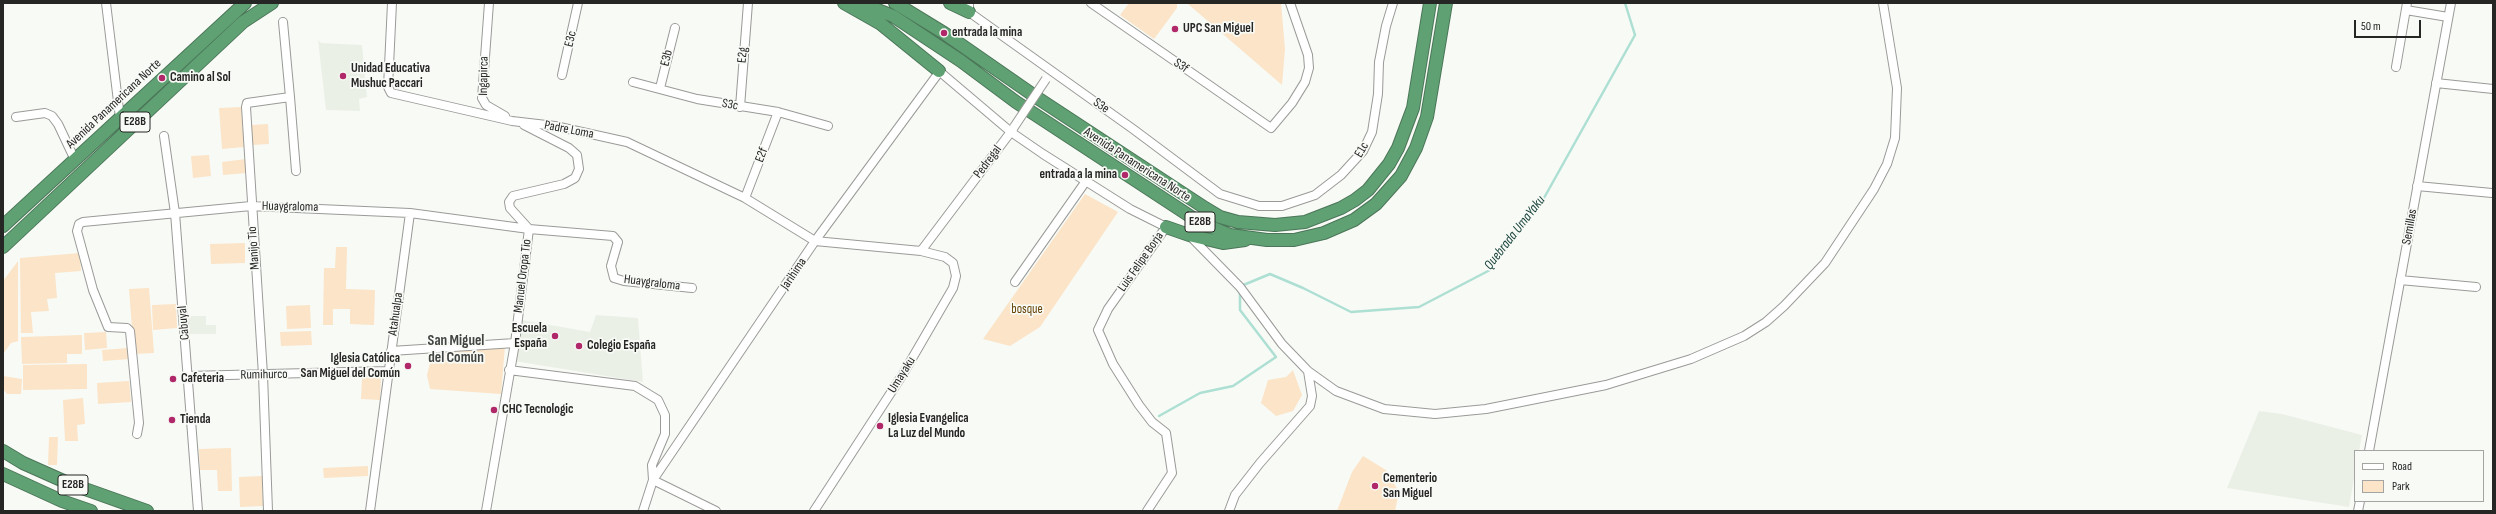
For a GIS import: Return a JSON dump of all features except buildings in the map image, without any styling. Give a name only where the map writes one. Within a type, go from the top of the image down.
[{"type":"highway","name":"Avenida Panamericana Norte","points":[[3,225],[245,3]]},
{"type":"highway","name":"E28B","points":[[3,247],[243,22],[272,3]]},
{"type":"highway","points":[[844,3],[881,24],[939,71]]},
{"type":"highway","name":"Avenida Panamericana Norte","points":[[860,3],[899,20],[1169,204],[1213,228],[1230,235],[1294,240],[1324,233],[1354,220],[1389,191],[1409,163],[1424,128],[1446,3]]},
{"type":"highway","name":"Avenida Panamericana Norte","points":[[895,3],[950,37],[1025,90],[1220,217],[1238,222],[1290,225],[1319,218],[1346,206],[1368,190],[1389,164],[1398,148],[1413,108],[1430,3]]},
{"type":"highway","points":[[950,3],[969,8]]},
{"type":"highway","points":[[1166,227],[1189,235],[1223,243],[1253,238]]},
{"type":"highway","name":"E28B","points":[[3,451],[23,463],[68,483],[147,511]]},
{"type":"highway","name":"E28B","points":[[3,474],[62,501],[91,511]]},
{"type":"street","points":[[106,3],[120,118]]},
{"type":"street","name":"Padre Loma","points":[[392,3],[388,87],[391,93],[512,121],[555,126],[627,142],[745,198],[815,241]]},
{"type":"street","name":"Ingapirca","points":[[489,3],[482,98],[486,105],[512,121],[531,128],[569,148],[577,156],[579,169],[575,178],[564,184],[513,196],[509,202],[510,208],[529,229]]},
{"type":"street","name":"E3c","points":[[562,75],[578,3]]},
{"type":"street","name":"E2g","points":[[740,107],[748,3]]},
{"type":"street","name":"S3f","points":[[1091,3],[1271,128],[1292,103],[1305,82],[1308,68],[1308,55],[1290,3]]},
{"type":"street","name":"E1c","points":[[1233,200],[1259,206],[1282,206],[1302,201],[1330,186],[1354,164],[1372,132],[1378,94],[1379,62],[1386,26],[1393,3]]},
{"type":"street","points":[[1189,235],[1240,287],[1285,348],[1308,371],[1336,391],[1384,409],[1435,414],[1486,409],[1606,385],[1691,359],[1744,336],[1766,322],[1784,306],[1825,263],[1874,188],[1887,164],[1895,138],[1897,88],[1883,3]]},
{"type":"street","name":"Semillas","points":[[2369,450],[2451,3]]},
{"type":"street","points":[[2396,67],[2406,7],[2448,17]]},
{"type":"street","name":"S3e","points":[[969,8],[1052,71],[1134,129],[1220,194],[1233,200]]},
{"type":"street","points":[[283,22],[296,170]]},
{"type":"street","name":"E3b","points":[[660,88],[675,28]]},
{"type":"street","name":"Luis Felipe Borja","points":[[939,71],[1012,130],[1086,181],[1130,209],[1166,227],[1108,309],[1098,330],[1113,364],[1139,405],[1152,422],[1166,433],[1172,473],[1147,511]]},
{"type":"street","name":"Jarihima","points":[[653,480],[815,241],[939,71]]},
{"type":"street","name":"Pedregal","points":[[920,251],[1012,130],[1052,71]]},
{"type":"street","name":"S3c","points":[[633,82],[697,99],[778,112],[828,126]]},
{"type":"street","points":[[2436,83],[2493,89]]},
{"type":"street","name":"Manijo Tio","points":[[268,511],[263,375],[251,206],[246,105],[290,97]]},
{"type":"street","name":"E2f","points":[[745,198],[778,112]]},
{"type":"street","points":[[16,117],[45,113],[52,116],[61,130],[75,160]]},
{"type":"street","name":"Cabuyal","points":[[164,136],[175,213],[198,511]]},
{"type":"street","points":[[1015,282],[1086,181]]},
{"type":"street","points":[[2417,186],[2492,193]]},
{"type":"street","name":"Huaygraloma","points":[[137,434],[139,423],[130,331],[127,328],[108,327],[93,290],[77,231],[79,224],[83,222],[251,206],[410,212],[529,229],[613,236],[618,242],[611,266],[614,278],[624,281],[692,288]]},
{"type":"street","name":"Atahualpa","points":[[370,511],[410,212]]},
{"type":"street","name":"Manuel Oropa Tio","points":[[486,511],[509,370],[515,343],[529,229]]},
{"type":"street","name":"Umayaku","points":[[814,511],[903,374],[953,288],[956,276],[953,264],[945,257],[920,251],[815,241]]},
{"type":"street","points":[[2400,280],[2476,286]]},
{"type":"street","points":[[391,351],[515,343]]},
{"type":"street","points":[[509,370],[635,386],[658,400],[665,415],[665,434],[652,465],[653,480],[643,511]]},
{"type":"street","name":"Rumihurco","points":[[188,376],[388,371]]},
{"type":"street","points":[[1229,511],[1235,494],[1310,406],[1312,396],[1308,371]]},
{"type":"street","points":[[653,480],[716,511]]},
{"type":"shaded area","name":"Unidad Educativa Mushuc Paccari","points":[[318,40],[321,43],[362,45],[367,97],[359,99],[360,111],[326,110]]},
{"type":"shaded area","name":"Colegio España","points":[[596,315],[638,318],[643,382],[514,361],[522,320],[590,332]]},
{"type":"shaded area","points":[[189,316],[206,316],[206,325],[216,325],[216,334],[189,334]]},
{"type":"shaded area","points":[[2259,411],[2282,414],[2362,435],[2359,450],[2354,450],[2354,479],[2349,507],[2227,488]]},
{"type":"green space","points":[[1129,3],[1177,3],[1177,8],[1154,39],[1120,15]]},
{"type":"green space","points":[[1281,3],[1285,49],[1282,85],[1188,4]]},
{"type":"green space","points":[[241,107],[244,147],[222,149],[219,108]]},
{"type":"green space","points":[[268,124],[269,144],[252,145],[251,125]]},
{"type":"green space","points":[[209,155],[211,176],[193,178],[191,156]]},
{"type":"green space","points":[[246,159],[247,173],[223,175],[222,162]]},
{"type":"green space","name":"bosque","points":[[1085,194],[1118,212],[1040,327],[1010,346],[983,339]]},
{"type":"green space","points":[[245,243],[245,263],[211,264],[210,244]]},
{"type":"green space","points":[[336,247],[347,247],[346,289],[375,290],[374,325],[350,324],[350,309],[333,309],[333,325],[323,325],[324,268],[335,268]]},
{"type":"green space","points":[[80,253],[81,271],[55,273],[57,298],[47,299],[49,311],[31,312],[33,333],[21,333],[20,258]]},
{"type":"green space","points":[[18,261],[18,341],[11,343],[3,354],[3,281]]},
{"type":"green space","points":[[149,288],[154,353],[134,354],[129,289]]},
{"type":"green space","points":[[176,304],[177,328],[153,330],[152,305]]},
{"type":"green space","points":[[310,305],[311,328],[287,329],[286,306]]},
{"type":"green space","points":[[311,331],[312,345],[281,346],[280,332]]},
{"type":"green space","points":[[106,332],[107,348],[85,350],[84,333]]},
{"type":"green space","points":[[82,335],[82,354],[67,354],[67,363],[22,364],[21,337]]},
{"type":"green space","points":[[505,346],[501,394],[430,389],[427,375],[433,351]]},
{"type":"green space","points":[[128,348],[129,359],[103,361],[102,350]]},
{"type":"green space","points":[[87,364],[87,389],[23,390],[23,365]]},
{"type":"green space","points":[[1293,370],[1302,395],[1293,411],[1276,416],[1261,403],[1268,380],[1286,377]]},
{"type":"green space","points":[[3,376],[22,379],[21,394],[7,394],[3,389]]},
{"type":"green space","points":[[362,377],[381,378],[380,400],[361,399]]},
{"type":"green space","points":[[129,381],[131,402],[98,404],[97,383]]},
{"type":"green space","points":[[83,398],[85,424],[77,425],[78,441],[65,441],[63,400]]},
{"type":"green space","points":[[49,437],[58,437],[57,465],[48,465]]},
{"type":"green space","points":[[231,448],[232,491],[218,491],[217,470],[200,470],[199,449]]},
{"type":"green space","points":[[1363,456],[1386,470],[1399,492],[1395,511],[1337,511],[1352,472]]},
{"type":"green space","points":[[368,466],[368,476],[324,478],[323,468]]},
{"type":"green space","points":[[262,476],[263,506],[240,507],[239,477]]},
{"type":"waterway","name":"Quebrada UmaYaku","points":[[1241,286],[1270,274],[1303,288],[1351,312],[1419,307],[1490,270],[1544,198],[1635,35],[1625,3]]},
{"type":"waterway","name":"Quebrada UmaYaku","points":[[1159,416],[1200,393],[1233,386],[1276,357],[1240,310],[1240,290]]},
{"type":"place","name":"UPC San Miguel","points":[[1175,29]]},
{"type":"place","name":"entrada la mina","points":[[944,33]]},
{"type":"place","name":"Unidad Educativa Mushuc Paccari","points":[[343,76]]},
{"type":"place","name":"Camino al Sol","points":[[162,78]]},
{"type":"place","name":"entrada a la mina","points":[[1125,175]]},
{"type":"place","name":"Escuela España","points":[[555,336]]},
{"type":"place","name":"Colegio España","points":[[579,346]]},
{"type":"place","name":"Iglesia Católica San Miguel del Común","points":[[408,366]]},
{"type":"place","name":"Cafeteria","points":[[173,379]]},
{"type":"place","name":"CHC Tecnologic","points":[[494,410]]},
{"type":"place","name":"Tienda","points":[[172,420]]},
{"type":"place","name":"Iglesia Evangelica La Luz del Mundo","points":[[880,426]]},
{"type":"place","name":"Cementerio San Miguel","points":[[1375,486]]},
{"type":"district","name":"San Miguel del Común","points":[[456,350]]}]
